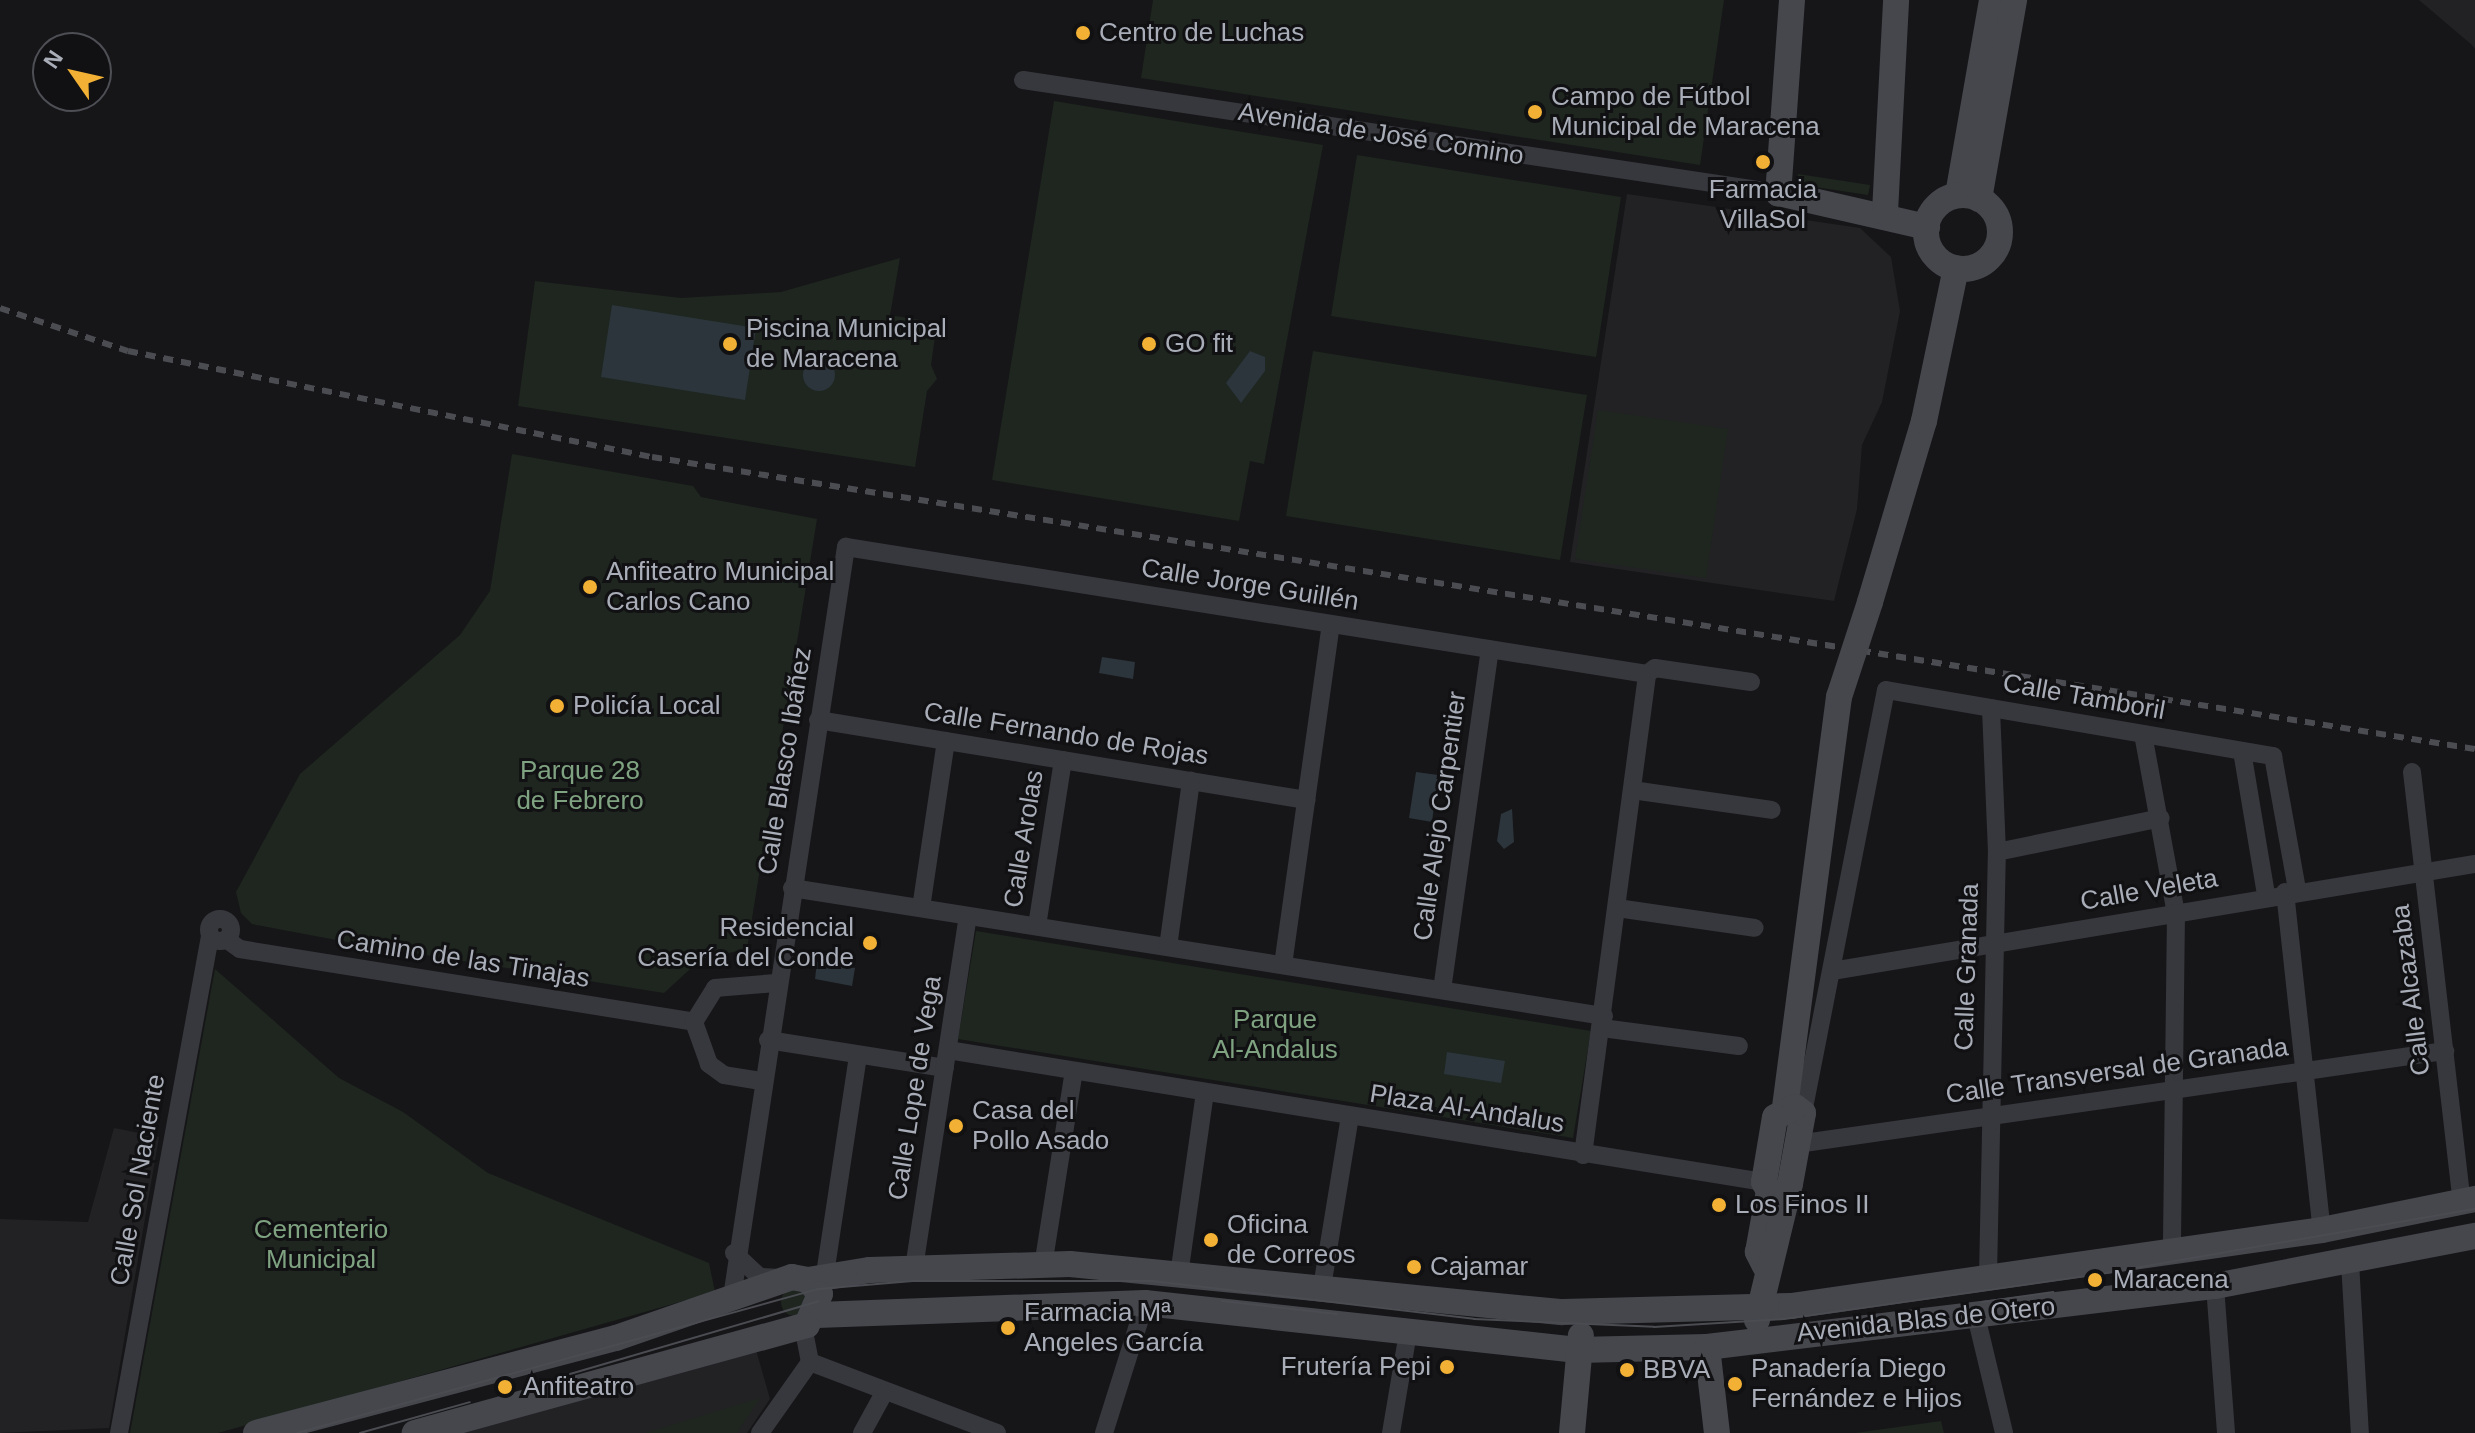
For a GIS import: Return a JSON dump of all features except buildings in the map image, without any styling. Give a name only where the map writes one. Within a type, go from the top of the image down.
[{"type":"street","points":[[1778,193],[1792,0]]},
{"type":"street","points":[[1885,212],[1896,0]]},
{"type":"street","points":[[1969,197],[1992,0]]},
{"type":"street","points":[[1969,197],[2014,0]]},
{"type":"street","name":"Avenida de José Comino","points":[[1023,80],[1778,193],[1885,212],[1927,227]]},
{"type":"street","points":[[1969,197],[1996,215],[1998,246],[1985,262],[1956,268],[1930,249],[1927,227],[1937,206],[1969,197]]},
{"type":"street","points":[[1774,1185],[1797,1144],[1794,1110],[1839,697],[1924,421],[1956,268]]},
{"type":"street","name":"Calle Jorge Guillén","points":[[846,547],[1647,674],[1655,668],[1751,682]]},
{"type":"street","name":"Calle Blasco Ibáñez","points":[[734,1253],[846,547]]},
{"type":"street","points":[[1283,965],[1331,625]]},
{"type":"street","name":"Calle Alejo Carpentier","points":[[1442,990],[1490,649]]},
{"type":"street","name":"Plaza Al-Andalus","points":[[768,1040],[858,1055],[946,1059],[1074,1071],[1583,1155],[1647,674]]},
{"type":"street","name":"Calle Tamboril","points":[[1832,971],[1886,690],[2273,756],[2291,890]]},
{"type":"street","name":"Calle Granada","points":[[1988,1276],[1988,1116],[1997,852],[1991,708]]},
{"type":"street","name":"Calle Fernando de Rojas","points":[[818,720],[1306,800]]},
{"type":"street","points":[[2143,734],[2161,818],[2176,913],[2172,1247]]},
{"type":"street","points":[[921,908],[946,741]]},
{"type":"street","points":[[2242,751],[2266,895]]},
{"type":"street","name":"Calle Arolas","points":[[1037,926],[1063,760]]},
{"type":"street","name":"Calle Alcazaba","points":[[2412,772],[2445,1051],[2469,1201]]},
{"type":"street","points":[[1168,947],[1191,781]]},
{"type":"street","points":[[1632,790],[1772,810]]},
{"type":"street","points":[[1997,852],[2161,818]]},
{"type":"street","name":"Calle Veleta","points":[[1832,971],[2176,913],[2291,890],[2475,864]]},
{"type":"street","points":[[792,888],[1442,990],[1739,1046]]},
{"type":"street","points":[[2291,890],[2303,1069],[2322,1230]]},
{"type":"street","points":[[1617,908],[1755,928]]},
{"type":"street","name":"Calle Lope de Vega","points":[[914,1268],[968,916]]},
{"type":"street","name":"Camino de las Tinajas","points":[[218,937],[240,949],[694,1022]]},
{"type":"street","name":"Calle Sol Naciente","points":[[119,1433],[218,937]]},
{"type":"street","points":[[1794,1110],[1832,971]]},
{"type":"street","points":[[761,1081],[724,1075],[709,1064],[694,1022],[715,988],[776,983]]},
{"type":"street","name":"Calle Transversal de Granada","points":[[1797,1144],[2445,1051]]},
{"type":"street","points":[[804,1323],[773,1312],[800,1280],[858,1055]]},
{"type":"street","points":[[1043,1266],[1074,1071]]},
{"type":"street","points":[[1179,1275],[1205,1092]]},
{"type":"street","points":[[1758,1340],[1757,1304],[1765,1266],[1758,1252],[1774,1185],[1775,1117],[1794,1110]]},
{"type":"street","points":[[1322,1287],[1350,1116]]},
{"type":"street","points":[[1583,1155],[1774,1185]]},
{"type":"street","name":"Avenida Blas de Otero","points":[[256,1433],[616,1338],[732,1297],[800,1280],[914,1268],[1043,1266],[1322,1287],[1411,1301],[1598,1309],[1757,1304],[1988,1276],[2172,1247],[2322,1230],[2469,1201]]},
{"type":"street","name":"Avenida Blas de Otero","points":[[415,1433],[804,1323],[1145,1303],[1577,1350],[1707,1347],[2215,1286],[2475,1236]]},
{"type":"street","points":[[734,1253],[760,1277],[800,1280],[820,1294],[804,1323],[810,1362],[760,1433]]},
{"type":"street","points":[[732,1297],[734,1253]]},
{"type":"street","points":[[2350,1262],[2360,1433]]},
{"type":"street","points":[[2215,1286],[2226,1433]]},
{"type":"street","points":[[1104,1433],[1145,1303]]},
{"type":"street","points":[[1717,1433],[1707,1347],[1757,1304]]},
{"type":"street","points":[[1572,1433],[1577,1350],[1598,1309]]},
{"type":"street","points":[[1976,1316],[2004,1433]]},
{"type":"street","points":[[1391,1433],[1408,1333]]},
{"type":"street","points":[[810,1362],[884,1393],[997,1433]]},
{"type":"street","points":[[862,1433],[884,1393]]},
{"type":"shaded area","points":[[2419,0],[2475,0],[2475,49],[2472,45]]},
{"type":"shaded area","points":[[1627,194],[1860,228],[1891,257],[1900,311],[1882,402],[1862,445],[1857,509],[1834,601],[1570,562]]},
{"type":"shaded area","name":"Piscina Municipal de Maracena","points":[[612,305],[756,328],[745,400],[601,377]]},
{"type":"shaded area","points":[[1250,351],[1265,357],[1265,371],[1241,403],[1226,383]]},
{"type":"shaded area","points":[[819,359],[831,363],[835,375],[831,387],[819,391],[807,387],[803,375],[807,363]]},
{"type":"shaded area","points":[[1102,657],[1135,662],[1133,679],[1099,673]]},
{"type":"shaded area","points":[[1416,772],[1438,775],[1432,822],[1409,818]]},
{"type":"shaded area","points":[[1512,809],[1514,842],[1504,849],[1497,841],[1501,814]]},
{"type":"shaded area","points":[[817,962],[855,968],[852,986],[815,979]]},
{"type":"shaded area","points":[[1447,1052],[1505,1061],[1501,1083],[1444,1074]]},
{"type":"shaded area","points":[[114,1128],[159,1137],[109,1428],[0,1433],[0,1219],[88,1222]]},
{"type":"shaded area","points":[[756,1350],[770,1399],[747,1433],[438,1433]]},
{"type":"green space","name":"Campo de Fútbol Municipal de Maracena","points":[[1153,0],[1724,0],[1700,165],[1141,78]]},
{"type":"green space","name":"GO fit","points":[[1054,101],[1323,145],[1264,464],[1250,461],[1239,521],[992,480]]},
{"type":"green space","points":[[1357,155],[1621,197],[1596,357],[1331,316]]},
{"type":"green space","points":[[1798,174],[1870,185],[1868,195],[1796,184]]},
{"type":"green space","name":"Piscina Municipal de Maracena","points":[[900,258],[890,315],[937,323],[931,365],[937,379],[927,391],[915,467],[518,406],[535,281],[681,298],[781,292]]},
{"type":"green space","points":[[1313,351],[1587,395],[1560,560],[1286,516]]},
{"type":"green space","points":[[1598,410],[1728,429],[1706,578],[1575,559]]},
{"type":"green space","name":"Parque 28 de Febrero","points":[[512,454],[693,486],[701,497],[817,519],[747,949],[701,959],[664,993],[363,945],[252,924],[241,913],[236,892],[300,774],[460,635],[490,591]]},
{"type":"green space","name":"Parque Al-Andalus","points":[[976,931],[1591,1031],[1573,1138],[958,1039]]},
{"type":"green space","name":"Cementerio Municipal","points":[[215,969],[339,1078],[403,1112],[488,1173],[709,1263],[715,1292],[218,1433],[130,1433]]},
{"type":"green space","points":[[795,1288],[805,1292],[809,1302],[805,1312],[795,1316],[785,1312],[781,1302],[785,1292]]},
{"type":"green space","points":[[760,1398],[737,1433],[645,1433]]},
{"type":"green space","points":[[1941,1421],[1944,1433],[1855,1433]]},
{"type":"tram line","points":[[297,1433],[818,1289],[913,1281],[1152,1281],[1474,1319],[1654,1327],[1784,1319],[2095,1275],[2475,1209]]},
{"type":"tram line","points":[[1982,1302],[2053,1292]]},
{"type":"tram line","points":[[570,1374],[819,1301]]},
{"type":"tram line","points":[[1222,1301],[1337,1314]]},
{"type":"tram line","points":[[360,1433],[470,1402]]},
{"type":"railway","points":[[0,308],[128,351],[652,457],[2475,749]]},
{"type":"place","name":"Centro de Luchas","points":[[1083,33]]},
{"type":"place","name":"Campo de Fútbol Municipal de Maracena","points":[[1535,112]]},
{"type":"place","name":"Farmacia VillaSol","points":[[1763,162]]},
{"type":"place","name":"Piscina Municipal de Maracena","points":[[730,344]]},
{"type":"place","name":"GO fit","points":[[1149,344]]},
{"type":"place","name":"Anfiteatro Municipal Carlos Cano","points":[[590,587]]},
{"type":"place","name":"Policía Local","points":[[557,706]]},
{"type":"place","name":"Residencial Casería del Conde","points":[[870,943]]},
{"type":"place","name":"Casa del Pollo Asado","points":[[956,1126]]},
{"type":"place","name":"Los Finos II","points":[[1719,1205]]},
{"type":"place","name":"Oficina de Correos","points":[[1211,1240]]},
{"type":"place","name":"Cajamar","points":[[1414,1267]]},
{"type":"place","name":"Maracena","points":[[2095,1280]]},
{"type":"place","name":"Farmacia Mª Angeles García","points":[[1008,1328]]},
{"type":"place","name":"Frutería Pepi","points":[[1447,1367]]},
{"type":"place","name":"BBVA","points":[[1627,1370]]},
{"type":"place","name":"Panadería Diego Fernández e Hijos","points":[[1735,1384]]},
{"type":"place","name":"Anfiteatro","points":[[505,1387]]}]
